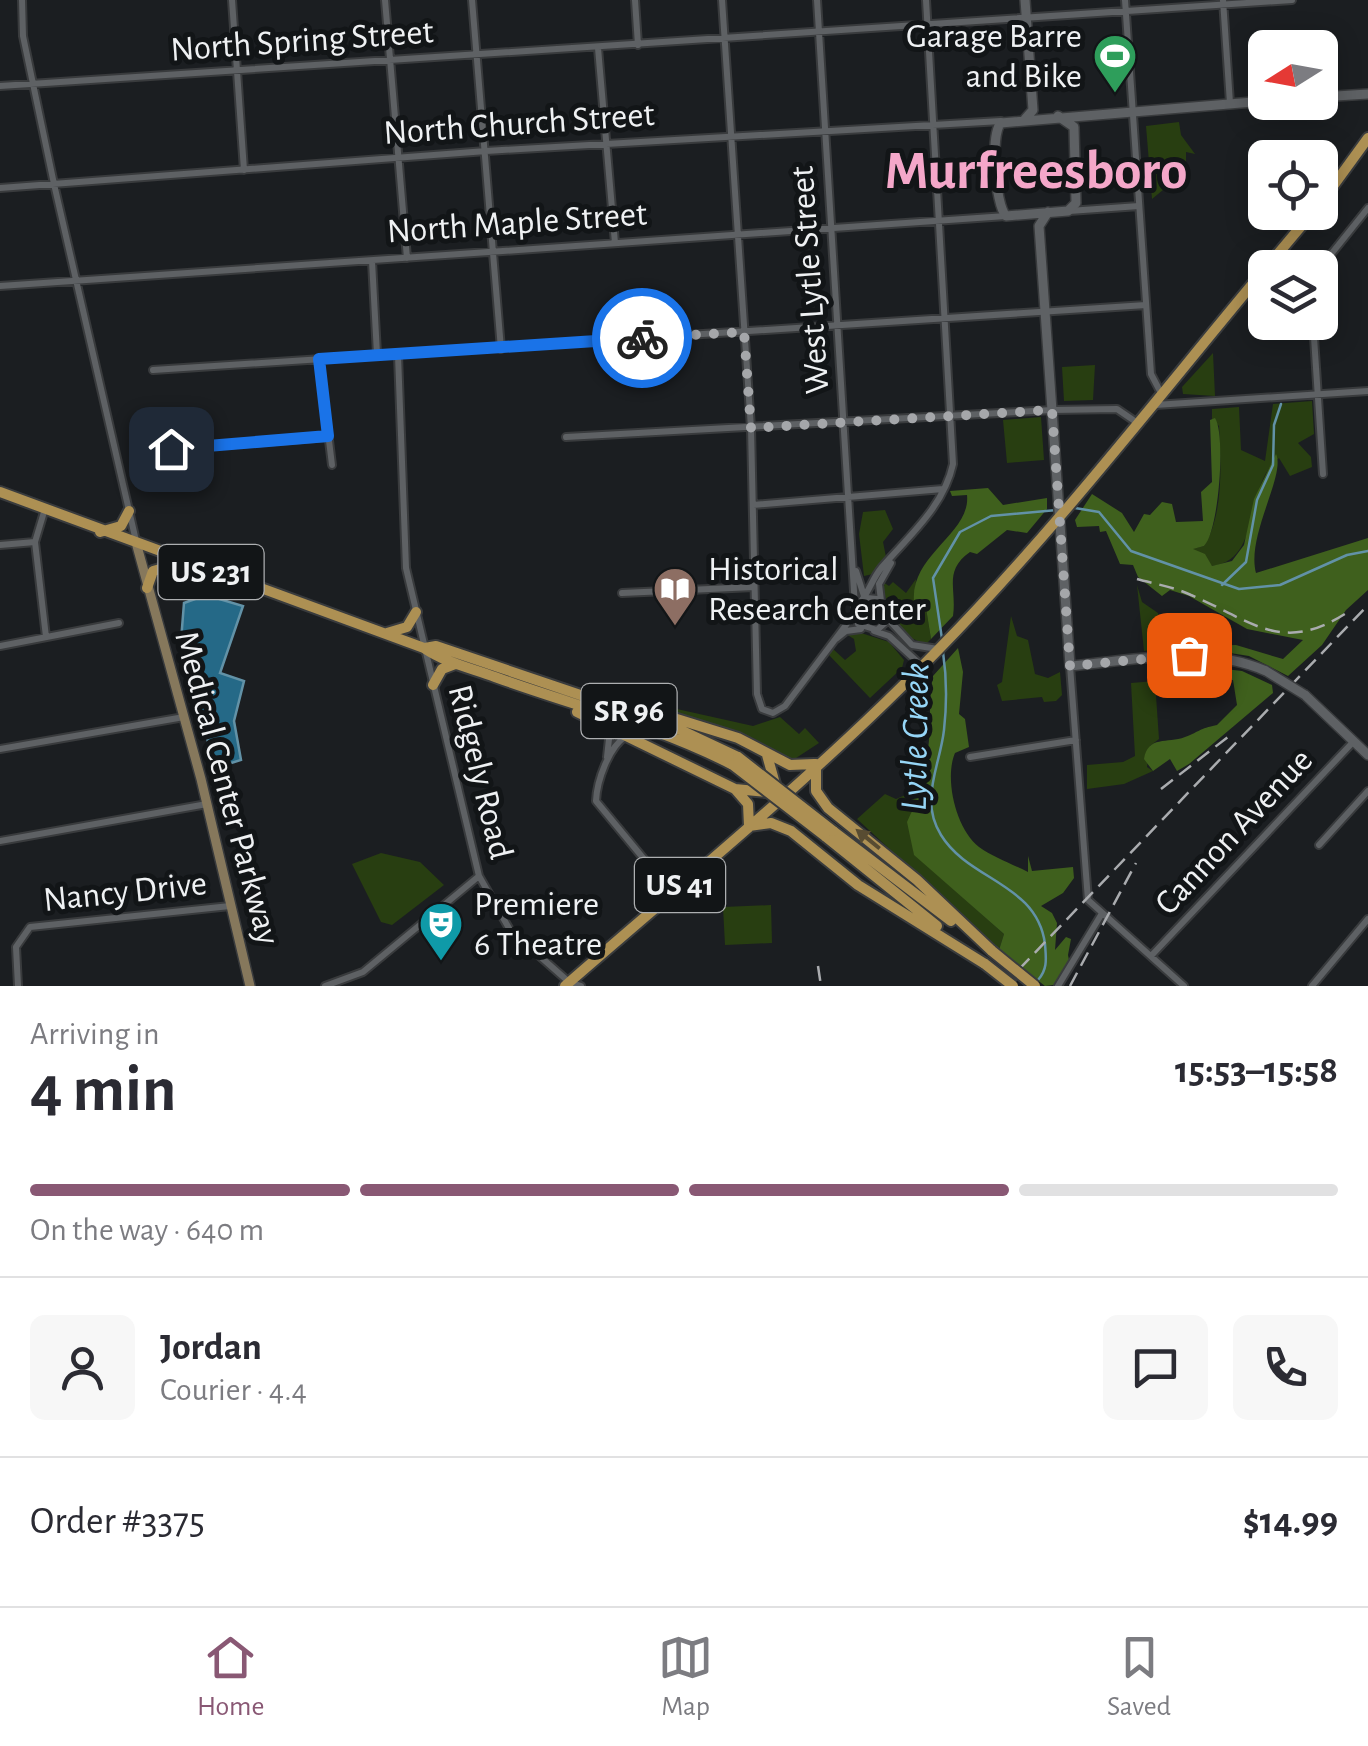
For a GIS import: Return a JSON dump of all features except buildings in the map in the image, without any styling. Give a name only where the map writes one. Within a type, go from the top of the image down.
[{"type":"main road","points":[[1338,179],[1368,138]]},
{"type":"main road","name":"US 41","points":[[1281,250],[1298,230]]},
{"type":"main road","name":"US 41","points":[[572,985],[954,634],[1056,522],[1248,289]]},
{"type":"main road","name":"US 231","points":[[0,492],[44,512],[424,648]]},
{"type":"main road","points":[[99,532],[121,526],[130,511]]},
{"type":"main road","name":"Medical Center Parkway","points":[[137,546],[250,986]]},
{"type":"main road","points":[[147,588],[153,572],[165,565],[187,564]]},
{"type":"main road","points":[[385,634],[408,626],[416,612]]},
{"type":"main road","name":"SR 96","points":[[424,648],[436,646],[672,726],[735,761],[1013,986]]},
{"type":"main road","name":"SR 96","points":[[424,648],[455,664],[540,695],[660,732],[735,761]]},
{"type":"main road","points":[[433,684],[442,669],[455,664]]},
{"type":"main road","points":[[517,674],[732,736],[795,766],[816,764],[816,791],[828,808],[917,880],[992,951]]},
{"type":"main road","points":[[540,695],[630,734],[735,788],[828,808]]},
{"type":"main road","points":[[766,754],[775,798]]},
{"type":"main road","points":[[795,784],[792,800],[803,839]]},
{"type":"main road","points":[[735,788],[748,804],[749,826],[777,824],[803,839],[858,885],[984,964]]},
{"type":"main road","name":"SR 96","points":[[829,834],[1035,986]]},
{"type":"street","points":[[22,0],[33,84],[54,184],[137,546]]},
{"type":"street","points":[[232,0],[244,170]]},
{"type":"street","points":[[385,0],[407,258]]},
{"type":"street","points":[[472,0],[501,349]]},
{"type":"street","points":[[635,0],[638,45]]},
{"type":"street","points":[[722,0],[751,428],[757,700],[768,712],[785,706],[866,599],[874,579],[894,558]]},
{"type":"street","name":"West Lytle Street","points":[[816,0],[855,612],[868,630],[889,636],[922,666]]},
{"type":"street","points":[[926,0],[953,464],[944,489],[880,584],[888,618],[912,644],[935,653]]},
{"type":"street","points":[[1024,0],[1033,110],[1042,118],[1248,102]]},
{"type":"street","points":[[1125,0],[1151,374],[1160,393]]},
{"type":"street","name":"North Spring Street","points":[[0,86],[1292,0]]},
{"type":"street","points":[[1223,3],[1230,103]]},
{"type":"street","points":[[598,48],[615,244]]},
{"type":"street","points":[[1338,96],[1368,94]]},
{"type":"street","points":[[1024,119],[1033,110]]},
{"type":"street","points":[[1058,116],[1074,127],[1078,194],[1068,211]]},
{"type":"street","name":"North Church Street","points":[[0,188],[486,151],[1042,118]]},
{"type":"street","points":[[1006,121],[997,125],[994,135],[999,206],[1006,216]]},
{"type":"street","points":[[1038,213],[1139,206]]},
{"type":"street","points":[[1334,250],[1368,208]]},
{"type":"street","points":[[1038,213],[1058,502],[1056,522],[1088,900],[1184,986]]},
{"type":"street","points":[[1038,213],[1039,226]]},
{"type":"street","name":"North Maple Street","points":[[0,286],[1038,213]]},
{"type":"street","points":[[372,261],[377,354]]},
{"type":"street","points":[[152,370],[1146,305]]},
{"type":"street","points":[[1314,340],[1323,474]]},
{"type":"street","name":"Ridgely Road","points":[[398,355],[403,547],[478,876],[510,930],[572,985]]},
{"type":"street","points":[[319,359],[332,465]]},
{"type":"street","points":[[1150,405],[1368,391]]},
{"type":"street","points":[[566,437],[1052,410],[1118,409],[1136,422]]},
{"type":"street","points":[[171,449],[328,436]]},
{"type":"street","points":[[753,505],[944,489]]},
{"type":"street","points":[[44,512],[35,542],[46,637]]},
{"type":"street","points":[[0,545],[35,542]]},
{"type":"street","name":"West Lytle Street","points":[[853,546],[857,576],[866,599]]},
{"type":"street","points":[[857,576],[866,582],[874,579]]},
{"type":"street","points":[[622,593],[754,587]]},
{"type":"street","points":[[866,599],[881,601]]},
{"type":"street","points":[[832,643],[846,631],[868,630],[888,618]]},
{"type":"street","points":[[0,646],[119,623]]},
{"type":"street","points":[[1070,666],[1201,655],[1242,661],[1305,694],[1368,755]]},
{"type":"street","points":[[0,750],[184,717]]},
{"type":"street","points":[[605,768],[610,726]]},
{"type":"street","points":[[630,734],[618,741],[605,768],[596,790],[599,807],[672,893]]},
{"type":"street","points":[[970,757],[1076,740]]},
{"type":"street","name":"Cannon Avenue","points":[[1151,956],[1354,741]]},
{"type":"street","points":[[1319,845],[1368,791]]},
{"type":"street","points":[[0,841],[206,804]]},
{"type":"street","points":[[325,986],[363,972],[478,876]]},
{"type":"street","name":"Nancy Drive","points":[[18,986],[16,947],[30,927],[230,906]]},
{"type":"street","points":[[1058,986],[1101,915]]},
{"type":"street","points":[[1312,986],[1368,919]]},
{"type":"green space","points":[[1179,122],[1181,135],[1195,154],[1186,152],[1186,171],[1152,199],[1146,126]]},
{"type":"green space","points":[[1213,353],[1215,396],[1183,394],[1182,387]]},
{"type":"green space","points":[[1095,365],[1093,400],[1064,401],[1062,367]]},
{"type":"green space","points":[[1312,401],[1314,434],[1298,443],[1311,457],[1312,467],[1290,476],[1279,458],[1261,485],[1239,550],[1228,561],[1212,566],[1191,549],[1204,546],[1218,504],[1219,426],[1212,419],[1212,409],[1239,407],[1241,450],[1265,461],[1273,404]]},
{"type":"green space","points":[[1041,417],[1044,460],[1007,463],[1003,420]]},
{"type":"green space","points":[[1215,418],[1220,462],[1214,522],[1204,546],[1193,549],[1205,554],[1212,566],[1232,561],[1244,545],[1254,499],[1276,454],[1276,476],[1256,542],[1256,573],[1368,538],[1368,590],[1346,610],[1322,645],[1288,676],[1249,656],[1186,646],[1236,645],[1283,659],[1303,640],[1247,629],[1189,596],[1170,590],[1162,596],[1138,577],[1133,565],[1120,564],[1106,531],[1100,532],[1099,526],[1077,527],[1075,520],[1092,494],[1122,513],[1134,532],[1144,514],[1150,515],[1162,502],[1172,504],[1176,522],[1203,521],[1201,492],[1212,482],[1210,420]]},
{"type":"green space","points":[[988,488],[1003,505],[1047,498],[1047,509],[1027,533],[1007,530],[977,554],[970,552],[962,559],[954,573],[953,616],[931,639],[926,608],[914,602],[915,585],[930,557],[966,509],[967,495],[952,496],[950,491]]},
{"type":"green space","points":[[885,510],[893,529],[883,542],[886,557],[873,574],[864,576],[859,534],[863,512]]},
{"type":"green space","points":[[916,579],[914,602],[926,608],[931,639],[927,643],[901,629],[884,591],[883,582],[889,586],[893,582],[906,593]]},
{"type":"green space","points":[[1137,585],[1142,602],[1158,613],[1168,648],[1144,651]]},
{"type":"green space","points":[[1011,616],[1017,636],[1028,640],[1035,674],[1048,678],[1060,672],[1062,695],[1056,701],[1044,702],[1042,697],[1002,701],[997,685],[1002,682]]},
{"type":"green space","points":[[858,632],[889,642],[904,660],[902,668],[870,698],[829,655],[833,649],[845,660],[856,651],[854,639],[846,634]]},
{"type":"green space","points":[[958,648],[963,672],[959,714],[965,719],[969,747],[955,753],[952,764],[958,816],[979,847],[1028,872],[1028,856],[1032,871],[1073,867],[1074,878],[1063,893],[1041,906],[1052,913],[1057,923],[1055,950],[1066,937],[1071,939],[1071,970],[1062,984],[1045,986],[999,950],[1004,934],[914,855],[907,822],[912,811],[910,793],[928,751],[933,676]]},
{"type":"green space","points":[[1208,667],[1242,671],[1272,685],[1273,693],[1189,764],[1177,771],[1170,759],[1153,771],[1144,759],[1150,746],[1217,725],[1237,705],[1233,680],[1209,682]]},
{"type":"green space","points":[[1155,681],[1159,739],[1150,746],[1147,767],[1153,771],[1124,784],[1087,789],[1087,765],[1123,762],[1135,756],[1131,683]]},
{"type":"green space","points":[[668,707],[753,726],[780,717],[799,734],[805,728],[819,743],[793,760],[753,738],[667,711]]},
{"type":"green space","points":[[910,793],[914,854],[1004,934],[999,950],[857,819],[885,794],[896,799]]},
{"type":"green space","points":[[381,853],[420,862],[444,885],[392,925],[381,922],[352,864]]},
{"type":"green space","points":[[771,905],[772,943],[725,945],[723,907]]},
{"type":"water","points":[[206,595],[243,606],[220,673],[244,681],[234,721],[241,760],[215,768],[181,641],[184,603]]},
{"type":"waterway","points":[[1222,585],[1246,562],[1257,500],[1273,465],[1274,425],[1281,404]]},
{"type":"waterway","name":"Lytle Creek","points":[[1075,508],[1099,512],[1131,551],[1239,589],[1280,585],[1347,555],[1368,551]]},
{"type":"waterway","name":"Lytle Creek","points":[[942,639],[933,578],[960,532],[991,516],[1057,510]]},
{"type":"waterway","name":"Lytle Creek","points":[[943,652],[946,710],[931,796],[935,822],[953,850],[1029,908],[1045,944],[1045,967],[1038,980]]},
{"type":"railway","points":[[1137,579],[1185,592],[1251,624],[1287,633],[1327,624],[1351,610]]},
{"type":"railway","points":[[1003,986],[1368,605]]},
{"type":"railway","points":[[1161,789],[1233,733]]},
{"type":"railway","points":[[1070,986],[1136,863]]},
{"type":"railway","points":[[818,966],[821,986]]},
{"type":"way so far","points":[[642,338],[744,332],[751,428],[1052,410],[1070,666],[1189,655]]},
{"type":"place","name":"Garage Barre and Bike","points":[[1115,94]]},
{"type":"place","name":"Historical Research Center","points":[[675,627]]},
{"type":"place","name":"Premiere 6 Theatre","points":[[441,962]]},
{"type":"district","name":"Murfreesboro","points":[[1036,171]]},
{"type":"route","points":[[171,449],[328,436],[319,359],[642,338]]}]
